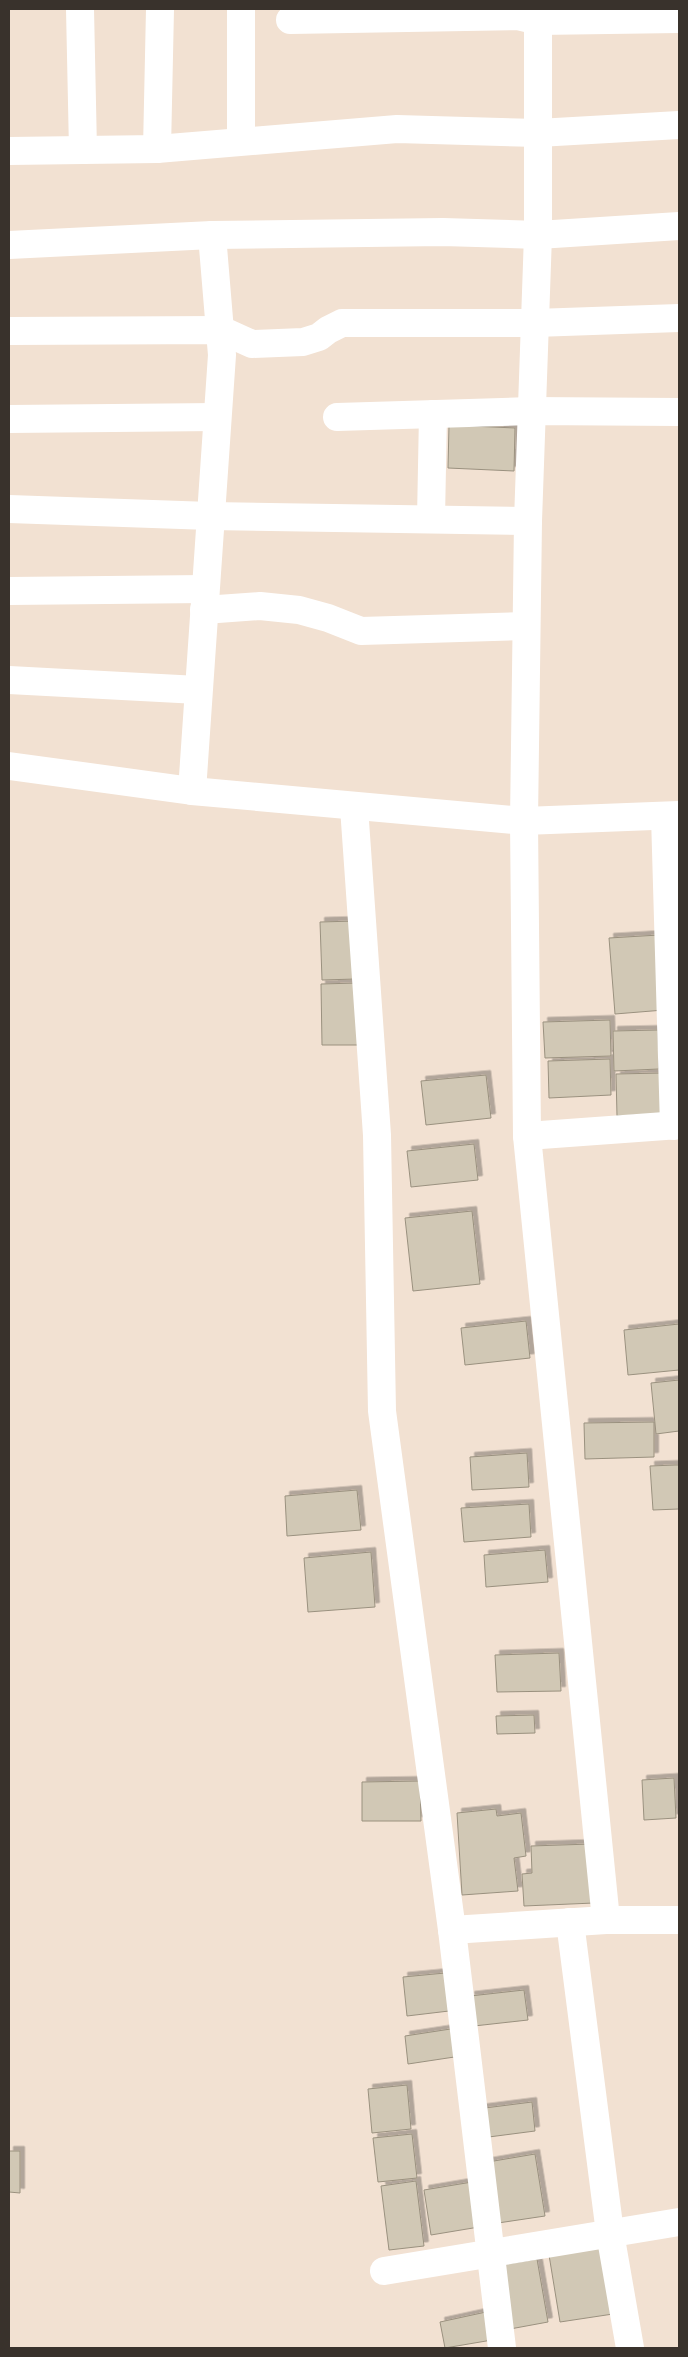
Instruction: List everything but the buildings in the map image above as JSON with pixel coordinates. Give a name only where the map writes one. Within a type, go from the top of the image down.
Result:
[{"type":"street","points":[[80,9],[83,150]]},
{"type":"street","points":[[157,148],[160,9]]},
{"type":"street","points":[[241,9],[241,141]]},
{"type":"street","points":[[290,20],[538,15],[679,19]]},
{"type":"street","points":[[538,15],[538,235],[528,521],[524,821],[527,1136],[606,1920]]},
{"type":"street","points":[[9,151],[157,148],[397,129],[538,134],[679,125]]},
{"type":"street","points":[[9,245],[212,235],[443,232],[538,235],[679,226]]},
{"type":"street","points":[[192,792],[222,355],[212,235]]},
{"type":"street","points":[[9,331],[221,330],[252,344],[303,342],[319,337],[342,323],[535,324],[679,318]]},
{"type":"street","points":[[337,417],[531,411],[679,412]]},
{"type":"street","points":[[431,520],[433,414]]},
{"type":"street","points":[[9,419],[217,417]]},
{"type":"street","points":[[9,509],[210,516],[528,521]]},
{"type":"street","points":[[9,591],[204,600],[299,610],[328,618],[360,631],[526,626]]},
{"type":"street","points":[[9,680],[198,690]]},
{"type":"street","points":[[9,766],[192,792],[524,821],[672,815],[676,1125],[527,1136]]},
{"type":"street","points":[[354,807],[377,1135],[382,1411],[452,1930],[502,2348]]},
{"type":"street","points":[[452,1930],[606,1920],[679,1920]]},
{"type":"street","points":[[570,1922],[610,2233],[630,2348]]},
{"type":"street","points":[[384,2271],[679,2222]]}]
